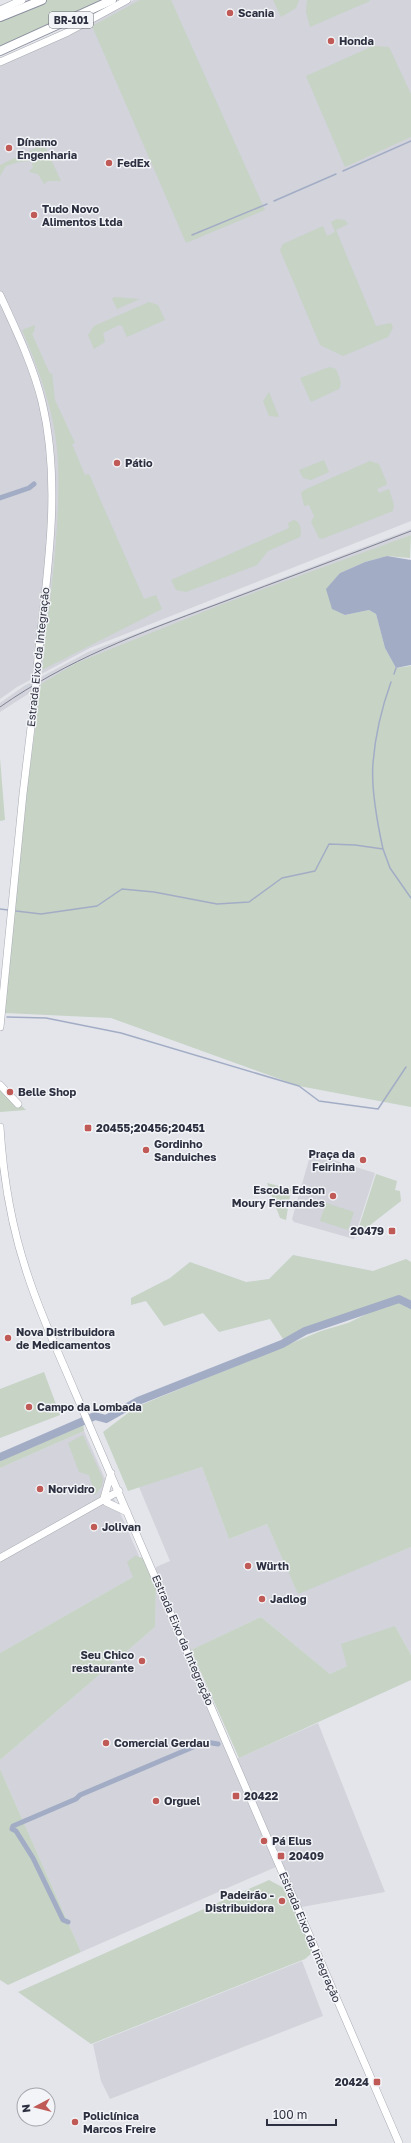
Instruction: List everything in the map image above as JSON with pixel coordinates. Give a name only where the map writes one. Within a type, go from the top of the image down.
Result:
[{"type":"highway","name":"BR-101","points":[[0,17],[42,0]]},
{"type":"highway","name":"BR-101","points":[[0,51],[112,0]]},
{"type":"main road","points":[[0,10],[22,0]]},
{"type":"main road","points":[[0,62],[68,32],[127,0]]},
{"type":"main road","name":"Estrada Eixo da Integração","points":[[0,295],[36,381],[45,414],[50,460],[50,541],[0,1027]]},
{"type":"main road","points":[[0,1085],[18,1104]]},
{"type":"main road","name":"Estrada Eixo da Integração","points":[[0,1127],[2,1154],[9,1200],[28,1276],[90,1426],[399,2143]]},
{"type":"main road","points":[[105,1500],[111,1473]]},
{"type":"main road","points":[[0,1558],[97,1503],[120,1493]]},
{"type":"main road","points":[[105,1500],[128,1512]]},
{"type":"shaded area","points":[[134,0],[411,0],[411,521],[90,648],[17,687],[0,699],[0,63],[90,19],[117,10]]},
{"type":"shaded area","points":[[411,529],[411,535],[76,663],[0,712],[0,703],[24,686],[88,652]]},
{"type":"shaded area","name":"Escola Edson Moury Fernandes","points":[[314,1154],[375,1173],[354,1239],[294,1222],[292,1219],[310,1156]]},
{"type":"shaded area","points":[[84,1431],[139,1556],[133,1577],[0,1653],[0,1468]]},
{"type":"shaded area","points":[[202,1467],[229,1539],[267,1524],[298,1593],[411,1547],[411,1655],[395,1626],[347,1666],[330,1674],[261,1617],[185,1653],[232,1761],[318,1723],[385,1892],[296,1908],[278,1866],[81,1952],[0,1769],[0,1760],[155,1627],[156,1567],[170,1561],[139,1487]]},
{"type":"shaded area","points":[[302,1961],[323,2016],[110,2099],[101,2081],[93,2044]]},
{"type":"green space","points":[[45,0],[100,0],[0,48],[0,22]]},
{"type":"green space","points":[[140,0],[171,0],[265,210],[186,243],[92,26]]},
{"type":"green space","points":[[273,0],[299,0],[296,8],[281,17]]},
{"type":"green space","points":[[307,0],[370,1],[310,27],[306,12]]},
{"type":"green space","points":[[373,46],[389,47],[411,94],[411,137],[345,167],[306,76]]},
{"type":"green space","points":[[44,144],[61,181],[48,181],[44,184],[38,174],[29,172],[33,167],[31,161],[19,162],[6,166],[0,176],[0,165]]},
{"type":"green space","points":[[337,219],[345,220],[348,224],[336,230],[376,326],[391,323],[393,328],[388,337],[343,356],[320,345],[280,250],[283,244],[323,226],[327,236],[335,232],[331,222]]},
{"type":"green space","points":[[114,297],[140,299],[117,309],[112,299]]},
{"type":"green space","points":[[149,302],[158,305],[165,320],[127,337],[122,326],[119,325],[103,333],[105,342],[94,349],[88,335],[94,326]]},
{"type":"green space","points":[[35,325],[34,332],[32,334],[50,374],[52,373],[55,400],[75,443],[72,444],[85,475],[89,474],[144,599],[156,595],[162,609],[42,670],[56,540],[58,513],[58,461],[54,427],[46,394],[22,330]]},
{"type":"green space","points":[[329,367],[336,369],[341,382],[339,389],[311,402],[300,378]]},
{"type":"green space","points":[[269,392],[279,417],[269,416],[263,401]]},
{"type":"green space","points":[[324,460],[329,472],[311,480],[303,478],[299,470]]},
{"type":"green space","points":[[370,461],[379,464],[387,483],[386,485],[377,489],[379,493],[389,489],[394,505],[393,511],[322,539],[319,538],[311,522],[314,516],[309,505],[304,506],[301,493],[304,490]]},
{"type":"green space","points":[[294,520],[300,527],[300,537],[268,551],[257,565],[186,592],[176,590],[171,580],[289,528],[288,523]]},
{"type":"green space","points":[[411,535],[410,558],[387,556],[365,562],[340,573],[327,590],[333,609],[345,615],[369,610],[376,614],[385,648],[396,668],[411,666],[411,1107],[299,1086],[111,1018],[5,1013],[27,790],[41,684],[76,663],[223,604]]},
{"type":"green space","points":[[0,758],[5,820],[0,821]]},
{"type":"green space","points":[[0,1085],[26,1110],[0,1112]]},
{"type":"green space","points":[[376,1174],[397,1181],[395,1190],[400,1191],[401,1201],[356,1236]]},
{"type":"green space","points":[[267,1183],[291,1189],[286,1220],[280,1218]]},
{"type":"green space","points":[[326,1203],[354,1212],[348,1230],[320,1221]]},
{"type":"green space","points":[[293,1255],[373,1271],[406,1259],[411,1262],[411,1305],[397,1300],[408,1308],[411,1308],[411,1547],[298,1594],[267,1524],[229,1539],[202,1467],[128,1491],[103,1432],[136,1407],[321,1331],[348,1323],[392,1302],[305,1331],[285,1342],[270,1319],[219,1332],[203,1313],[164,1326],[146,1301],[131,1305],[131,1298],[170,1278],[190,1262],[246,1282],[269,1279]]},
{"type":"green space","name":"Campo da Lombada","points":[[44,1372],[60,1415],[0,1438],[0,1389]]},
{"type":"green space","points":[[83,1421],[84,1431],[0,1468],[0,1457]]},
{"type":"green space","points":[[83,1435],[103,1479],[102,1486],[95,1495],[89,1475],[79,1472],[68,1443]]},
{"type":"green space","points":[[135,1556],[143,1558],[156,1587],[155,1627],[0,1760],[0,1653],[133,1577],[127,1562]]},
{"type":"green space","points":[[261,1617],[330,1674],[347,1666],[341,1644],[395,1626],[411,1655],[411,1680],[239,1758],[191,1650]]},
{"type":"green space","points":[[0,1769],[81,1952],[8,1985],[0,1980]]},
{"type":"green space","points":[[269,1880],[284,1888],[313,1952],[305,1959],[91,2044],[18,1992]]},
{"type":"water","points":[[387,556],[411,560],[411,665],[396,668],[385,648],[376,614],[369,610],[345,615],[332,609],[326,589],[340,573],[365,562]]},
{"type":"waterway","points":[[343,171],[411,141]]},
{"type":"waterway","points":[[274,201],[336,174]]},
{"type":"waterway","points":[[192,235],[267,204]]},
{"type":"waterway","points":[[0,498],[29,488],[34,484]]},
{"type":"waterway","points":[[394,674],[396,668]]},
{"type":"waterway","points":[[383,849],[374,795],[373,763],[379,722],[391,682]]},
{"type":"waterway","points":[[16,911],[41,914],[97,906],[122,889],[154,892],[217,904],[249,902],[282,878],[315,871],[329,844],[355,845],[383,849],[390,868],[411,898]]},
{"type":"waterway","points":[[0,909],[8,910]]},
{"type":"waterway","points":[[7,1017],[46,1018],[121,1033],[299,1086],[319,1101],[378,1109],[406,1067]]},
{"type":"waterway","points":[[0,1457],[95,1416],[106,1419],[138,1401],[282,1344],[305,1331],[399,1299],[411,1305]]},
{"type":"waterway","points":[[68,1922],[63,1920],[33,1858],[16,1831],[12,1829],[13,1826],[76,1799],[80,1795],[205,1742],[218,1744]]},
{"type":"tram line","points":[[0,707],[25,690],[77,661],[131,637],[411,531]]},
{"type":"place","name":"Scania","points":[[230,13]]},
{"type":"place","name":"Honda","points":[[331,41]]},
{"type":"place","name":"Dínamo Engenharia","points":[[9,148]]},
{"type":"place","name":"FedEx","points":[[109,163]]},
{"type":"place","name":"Tudo Novo Alimentos Ltda","points":[[34,215]]},
{"type":"place","name":"Pátio","points":[[117,463]]},
{"type":"place","name":"Belle Shop","points":[[10,1092]]},
{"type":"place","name":"20455;20456;20451","points":[[88,1128]]},
{"type":"place","name":"Gordinho Sanduiches","points":[[146,1150]]},
{"type":"place","name":"Praça da Feirinha","points":[[363,1160]]},
{"type":"place","name":"Escola Edson Moury Fernandes","points":[[333,1196]]},
{"type":"place","name":"20479","points":[[392,1231]]},
{"type":"place","name":"Nova Distribuidora de Medicamentos","points":[[8,1338]]},
{"type":"place","name":"Campo da Lombada","points":[[29,1407]]},
{"type":"place","name":"Norvidro","points":[[40,1489]]},
{"type":"place","name":"Jolivan","points":[[94,1527]]},
{"type":"place","name":"Würth","points":[[248,1566]]},
{"type":"place","name":"Jadlog","points":[[262,1599]]},
{"type":"place","name":"Seu Chico restaurante","points":[[142,1661]]},
{"type":"place","name":"Comercial Gerdau","points":[[106,1743]]},
{"type":"place","name":"20422","points":[[236,1796]]},
{"type":"place","name":"Orguel","points":[[156,1801]]},
{"type":"place","name":"Pá Elus","points":[[264,1841]]},
{"type":"place","name":"20409","points":[[281,1856]]},
{"type":"place","name":"Padeirão - Distribuidora","points":[[282,1901]]},
{"type":"place","name":"20424","points":[[377,2082]]},
{"type":"place","name":"Policlínica Marcos Freire","points":[[75,2122]]}]
